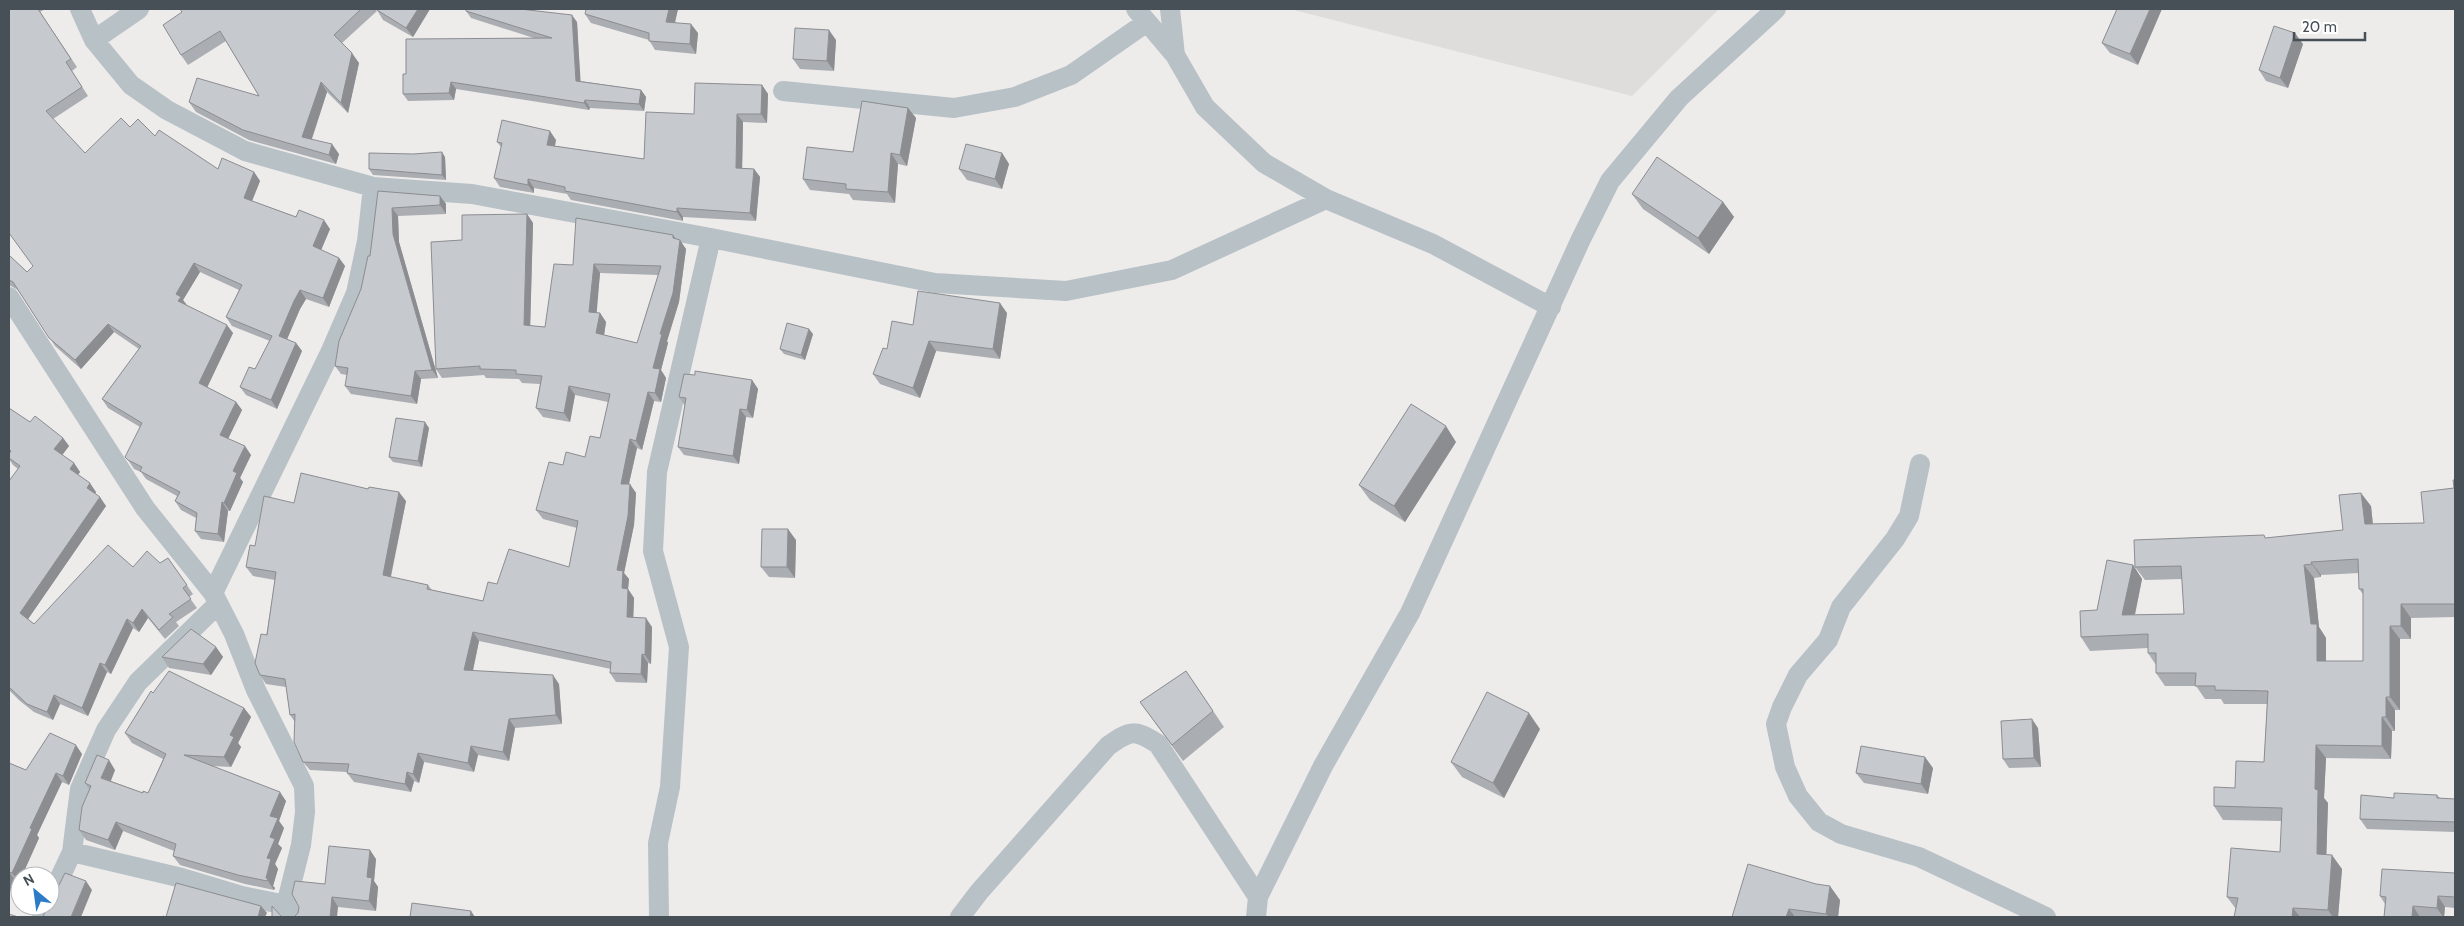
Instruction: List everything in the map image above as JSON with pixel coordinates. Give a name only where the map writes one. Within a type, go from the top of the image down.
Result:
[{"type":"street","points":[[80,9],[94,40],[131,85],[167,110],[245,151],[373,186],[472,194],[711,238],[935,283],[1066,291],[1172,270],[1326,199]]},
{"type":"street","points":[[94,40],[139,9]]},
{"type":"street","points":[[1170,9],[1174,55]]},
{"type":"street","points":[[1256,917],[1258,897],[1323,766],[1410,613],[1580,239],[1610,181],[1679,98],[1776,9]]},
{"type":"street","points":[[783,91],[954,108],[1015,97],[1071,75],[1142,16],[1174,55],[1205,107],[1264,163],[1326,199],[1433,244],[1550,306]]},
{"type":"street","points":[[60,878],[72,852],[80,789],[106,730],[138,682],[216,598],[330,353],[356,293],[367,241],[373,186]]},
{"type":"street","points":[[659,917],[658,843],[670,787],[678,647],[653,552],[657,472],[711,238]]},
{"type":"street","points":[[9,297],[145,508],[216,598],[234,634],[256,690],[304,786],[305,812],[302,845],[290,911],[182,878],[72,852]]},
{"type":"street","points":[[1920,464],[1909,516],[1895,539],[1841,608],[1828,640],[1798,675],[1782,707],[1776,724],[1785,767],[1798,796],[1819,822],[1841,834],[1919,856],[2036,915]]},
{"type":"street","points":[[960,917],[979,892],[1108,746],[1127,733],[1140,732],[1158,744],[1258,897]]},
{"type":"shaded area","points":[[1290,9],[1719,9],[1632,96]]},
{"type":"building","points":[[9,9],[38,9],[71,59],[66,62],[82,87],[46,111],[85,153],[121,118],[130,127],[138,119],[155,136],[159,130],[218,169],[222,158],[254,172],[244,198],[296,217],[299,210],[324,220],[313,246],[339,258],[323,298],[300,290],[294,301],[279,336],[296,343],[271,400],[240,387],[249,367],[255,369],[272,336],[226,317],[242,285],[194,263],[176,294],[181,297],[178,301],[227,325],[199,383],[236,402],[220,435],[245,446],[233,471],[237,473],[224,503],[222,502],[218,534],[195,531],[197,513],[175,501],[180,492],[140,471],[142,467],[125,457],[142,423],[102,399],[141,346],[108,324],[75,360],[49,338],[13,282],[9,280],[9,255],[27,272],[33,266],[9,233]]},
{"type":"building","points":[[180,9],[361,9],[334,35],[352,53],[341,103],[321,82],[302,137],[332,144],[329,155],[243,130],[189,102],[197,78],[259,96],[220,31],[181,55],[163,25],[182,12]]},
{"type":"building","points":[[377,9],[418,9],[406,28]]},
{"type":"building","points":[[466,9],[520,9],[572,15],[576,81],[641,90],[639,104],[585,100],[584,103],[451,82],[449,93],[403,94],[403,74],[406,74],[406,39],[552,38],[466,11]]},
{"type":"building","points":[[586,9],[669,9],[666,22],[691,24],[690,44],[649,41],[649,33],[585,14]]},
{"type":"building","points":[[2117,9],[2150,9],[2130,54],[2102,43]]},
{"type":"building","points":[[2274,26],[2295,33],[2280,78],[2259,70]]},
{"type":"building","points":[[795,28],[829,30],[827,61],[793,59]]},
{"type":"building","points":[[695,83],[762,85],[761,114],[737,114],[736,168],[754,169],[750,213],[677,208],[677,212],[565,191],[565,187],[528,179],[528,185],[494,178],[502,143],[497,142],[502,120],[550,131],[547,145],[644,159],[646,112],[694,114]]},
{"type":"building","points":[[862,101],[908,108],[900,155],[891,153],[888,192],[846,189],[846,184],[803,179],[807,147],[853,152]]},
{"type":"building","points":[[966,144],[1002,153],[995,179],[959,169]]},
{"type":"building","points":[[442,152],[442,175],[369,169],[369,153],[413,154]]},
{"type":"building","points":[[1657,157],[1723,202],[1698,238],[1632,194]]},
{"type":"building","points":[[378,191],[440,196],[440,205],[392,208],[393,234],[432,370],[415,371],[411,396],[345,386],[348,368],[335,366],[339,341],[361,289],[368,256],[370,256]]},
{"type":"building","points":[[527,214],[524,325],[545,327],[554,264],[573,265],[576,218],[673,235],[673,238],[680,240],[673,293],[660,334],[662,334],[653,368],[660,369],[655,393],[648,392],[636,441],[630,439],[621,484],[630,484],[628,516],[617,570],[623,571],[622,588],[628,589],[627,617],[646,618],[645,655],[642,654],[641,674],[610,673],[611,662],[473,632],[464,670],[553,675],[556,715],[509,719],[503,752],[471,746],[468,763],[418,753],[413,774],[407,772],[405,784],[347,773],[349,764],[303,762],[294,742],[295,714],[290,715],[285,679],[260,675],[255,663],[261,634],[267,635],[276,572],[246,567],[250,545],[255,546],[264,496],[294,503],[301,473],[368,489],[369,487],[399,492],[383,575],[428,585],[427,589],[483,601],[488,582],[497,584],[509,549],[569,567],[578,521],[536,510],[549,462],[563,465],[566,452],[585,457],[590,436],[600,438],[610,394],[569,386],[564,413],[536,408],[542,376],[516,374],[516,370],[480,369],[480,366],[436,369],[431,242],[462,240],[462,215]],"holes":[[[594,264],[661,266],[637,343],[596,333],[600,313],[589,312]]]},
{"type":"building","points":[[918,291],[1000,303],[993,349],[929,341],[913,388],[873,374],[883,348],[887,349],[892,321],[913,325]]},
{"type":"building","points":[[787,323],[809,329],[801,355],[780,349]]},
{"type":"building","points":[[695,371],[752,380],[747,410],[740,409],[733,456],[678,447],[686,398],[679,397],[684,374],[695,375]]},
{"type":"building","points":[[1411,404],[1446,426],[1394,506],[1359,485]]},
{"type":"building","points":[[9,408],[30,422],[35,416],[63,438],[54,449],[74,463],[70,469],[90,483],[87,488],[100,497],[20,613],[34,624],[108,545],[133,567],[147,551],[160,563],[168,558],[187,585],[183,588],[191,599],[169,614],[173,617],[159,630],[142,609],[133,623],[127,619],[105,665],[100,663],[82,708],[54,695],[47,712],[27,704],[9,687],[9,481],[20,466],[9,458],[11,451],[9,449]]},
{"type":"building","points":[[396,418],[425,422],[418,461],[389,457]]},
{"type":"building","points":[[2453,480],[2455,480],[2455,604],[2401,604],[2401,626],[2390,626],[2390,697],[2386,697],[2386,717],[2382,717],[2382,746],[2316,745],[2315,789],[2318,790],[2317,854],[2332,855],[2328,910],[2293,908],[2292,917],[2234,917],[2238,898],[2227,897],[2231,848],[2280,852],[2282,808],[2214,806],[2214,787],[2235,788],[2236,761],[2264,762],[2268,691],[2215,690],[2215,686],[2195,686],[2196,673],[2156,673],[2156,653],[2148,653],[2148,634],[2081,637],[2080,611],[2097,610],[2107,560],[2133,565],[2122,615],[2184,614],[2181,566],[2135,567],[2134,540],[2264,535],[2265,538],[2343,530],[2339,495],[2361,493],[2365,524],[2424,523],[2421,492],[2454,488]],"holes":[[[2358,559],[2359,589],[2363,589],[2363,661],[2317,661],[2317,624],[2311,624],[2304,565],[2312,564],[2311,562]]]},
{"type":"building","points":[[762,529],[788,529],[787,567],[761,567]]},
{"type":"building","points":[[191,629],[216,647],[203,664],[162,657]]},
{"type":"building","points":[[169,671],[244,708],[230,735],[234,737],[224,757],[184,755],[280,792],[270,816],[278,818],[270,837],[275,839],[267,858],[271,859],[266,878],[268,879],[267,881],[238,875],[173,856],[176,844],[116,822],[108,840],[79,830],[82,807],[91,786],[85,783],[97,755],[109,760],[101,778],[143,793],[143,791],[148,793],[166,754],[125,733],[151,691],[153,693]]},
{"type":"building","points":[[1186,671],[1213,711],[1172,745],[1140,702]]},
{"type":"building","points":[[1487,692],[1529,713],[1493,783],[1451,762]]},
{"type":"building","points":[[2032,719],[2034,758],[2003,759],[2001,721]]},
{"type":"building","points":[[50,733],[76,745],[63,776],[56,773],[30,828],[32,829],[15,866],[10,866],[10,872],[9,763],[26,770]]},
{"type":"building","points":[[1861,746],[1925,757],[1921,784],[1856,773]]},
{"type":"building","points":[[2394,793],[2437,795],[2437,798],[2455,799],[2455,822],[2360,819],[2361,795],[2394,798]]},
{"type":"building","points":[[329,846],[370,850],[367,877],[372,878],[369,901],[332,897],[330,917],[294,917],[298,913],[299,907],[292,894],[295,881],[325,884]]},
{"type":"building","points":[[1748,864],[1816,884],[1830,886],[1826,914],[1789,909],[1786,917],[1732,917]]},
{"type":"building","points":[[2382,869],[2455,873],[2455,897],[2438,896],[2437,908],[2413,906],[2412,917],[2384,917],[2386,897],[2380,896]]},
{"type":"building","points":[[65,873],[86,881],[71,917],[43,917],[60,916],[60,883]]},
{"type":"building","points":[[176,883],[261,906],[258,917],[166,917]]},
{"type":"building","points":[[412,903],[471,911],[470,917],[410,917]]},
{"type":"building","points":[[272,906],[282,917],[272,917]]}]
